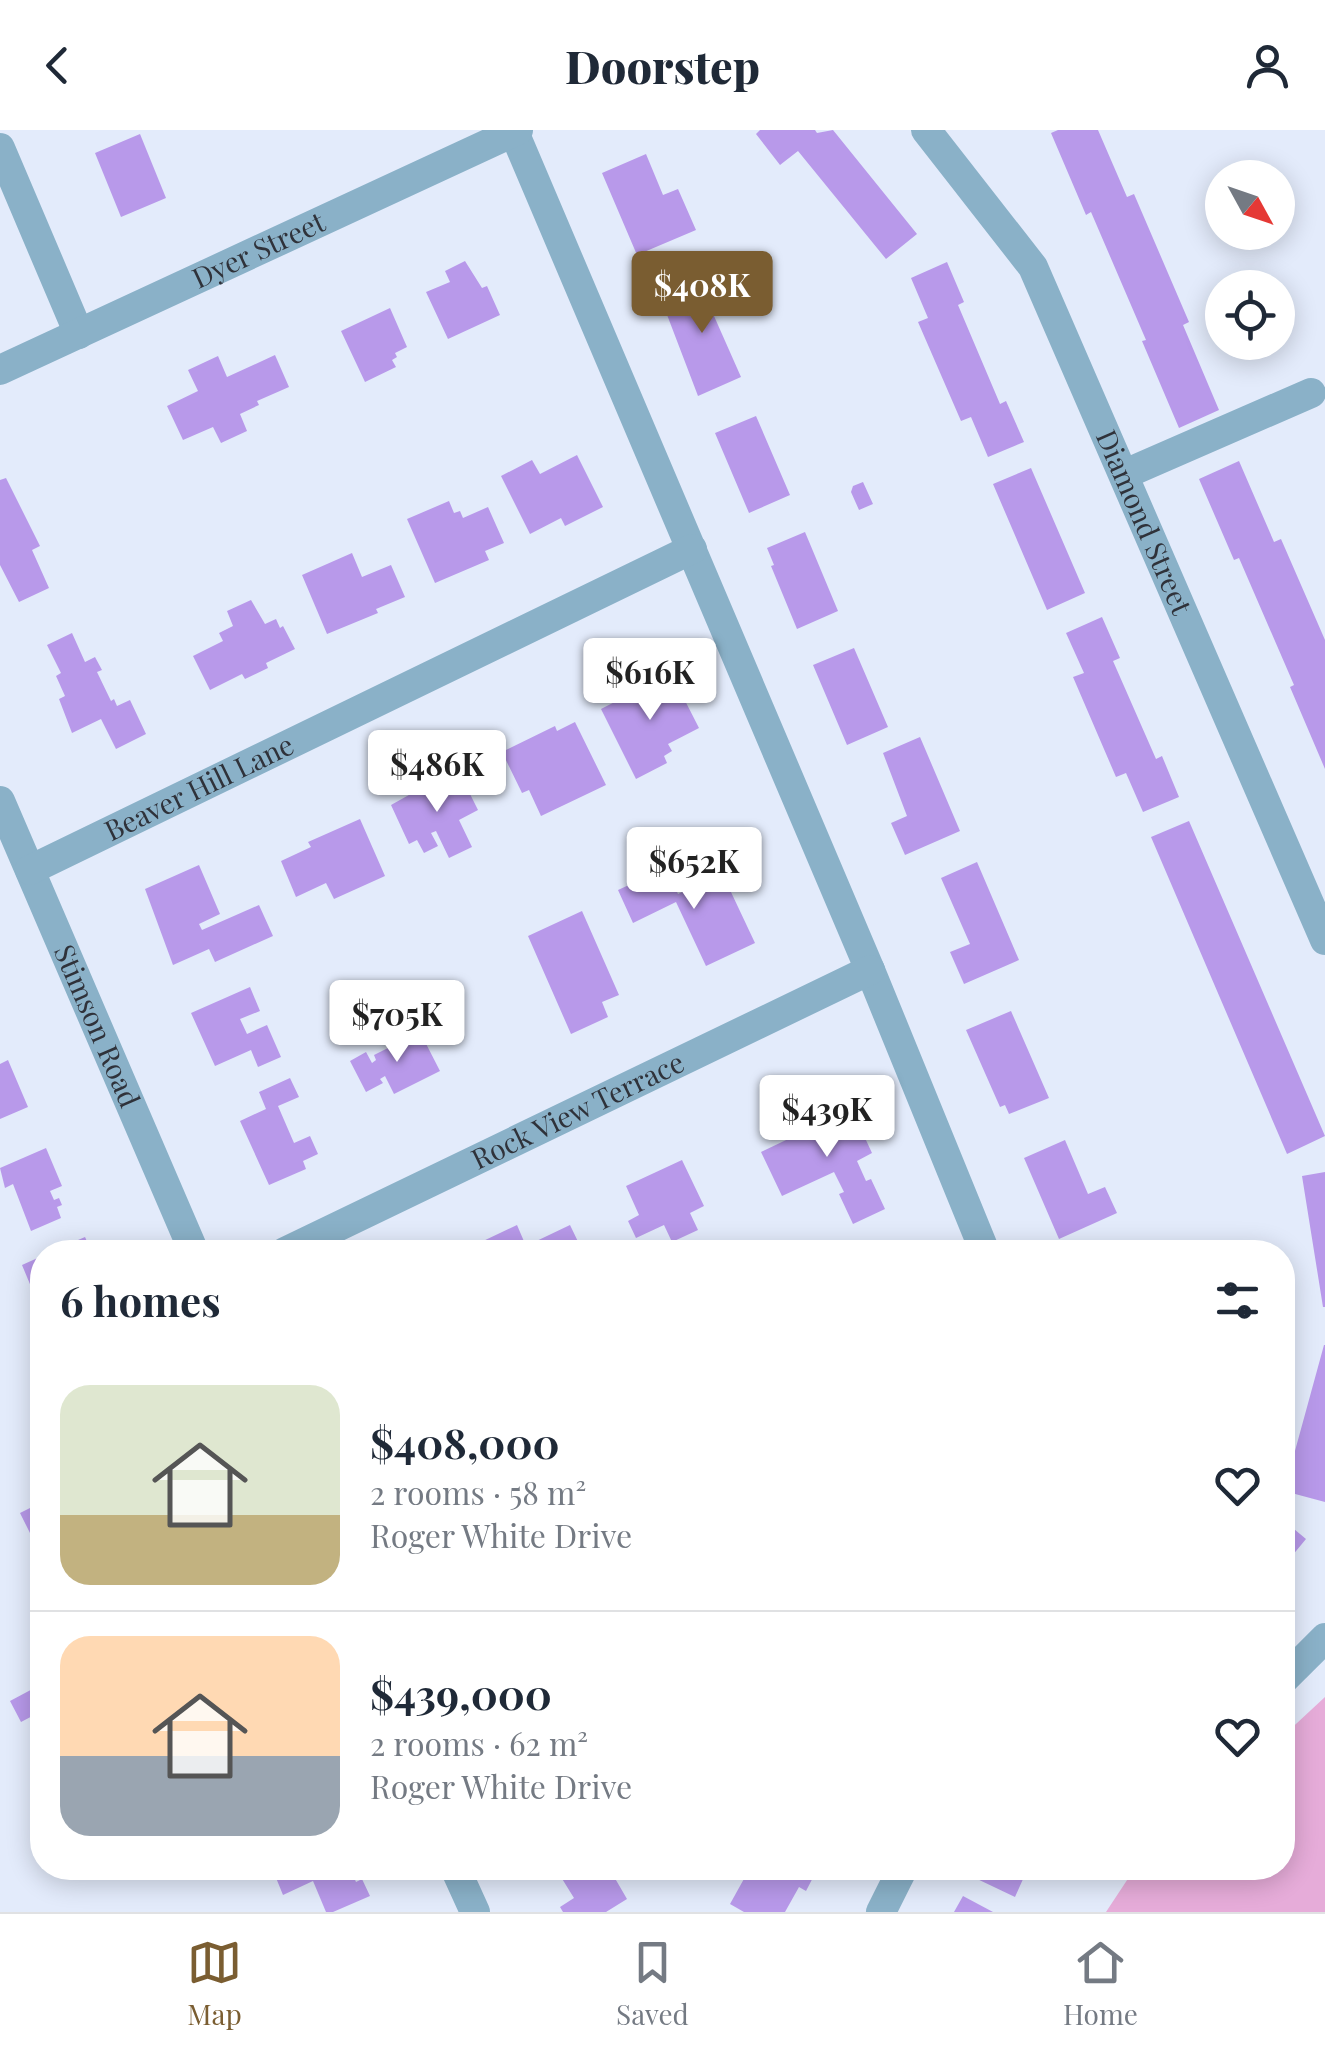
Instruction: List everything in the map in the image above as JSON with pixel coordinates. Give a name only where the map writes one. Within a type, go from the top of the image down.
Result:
[{"type":"street","name":"Diamond Street","points":[[926,130],[1033,267],[1325,940]]},
{"type":"street","points":[[516,131],[980,1240]]},
{"type":"street","name":"Dyer Street","points":[[0,370],[516,131]]},
{"type":"street","points":[[0,148],[79,334]]},
{"type":"street","points":[[1126,474],[1311,394]]},
{"type":"street","name":"Beaver Hill Lane","points":[[30,870],[692,549]]},
{"type":"street","name":"Stimson Road","points":[[0,801],[189,1240]]},
{"type":"street","name":"Rock View Terrace","points":[[310,1240],[870,970]]},
{"type":"street","points":[[1295,1668],[1325,1638]]},
{"type":"street","points":[[460,1880],[475,1912]]},
{"type":"street","points":[[881,1912],[898,1880]]},
{"type":"shaded area","points":[[1325,1697],[1325,1912],[1106,1912],[1127,1880],[1295,1880],[1295,1725]]},
{"type":"building","points":[[760,130],[833,130],[917,234],[886,259],[798,151],[780,165],[756,134]]},
{"type":"building","points":[[1098,130],[1127,197],[1134,194],[1189,322],[1183,325],[1219,410],[1179,428],[1091,212],[1086,215],[1051,133]]},
{"type":"building","points":[[140,134],[166,198],[121,217],[95,153]]},
{"type":"building","points":[[646,154],[663,195],[678,189],[696,230],[637,255],[602,173]]},
{"type":"building","points":[[465,261],[482,288],[487,286],[500,315],[448,339],[426,292],[450,282],[445,271]]},
{"type":"building","points":[[947,262],[964,302],[958,305],[1000,404],[1006,401],[1024,442],[988,457],[971,417],[961,421],[918,322],[928,318],[911,278]]},
{"type":"building","points":[[719,283],[730,310],[714,316],[741,377],[698,396],[661,299],[695,285],[697,292]]},
{"type":"building","points":[[390,308],[407,347],[395,353],[397,357],[392,360],[396,367],[365,382],[341,331]]},
{"type":"building","points":[[275,355],[289,387],[257,401],[259,405],[240,414],[247,431],[221,443],[213,427],[183,440],[167,406],[198,391],[188,370],[218,356],[227,377]]},
{"type":"building","points":[[756,416],[790,495],[749,513],[715,433]]},
{"type":"building","points":[[577,455],[603,507],[565,526],[561,518],[530,534],[501,476],[532,460],[540,474]]},
{"type":"building","points":[[1239,461],[1274,542],[1281,539],[1325,640],[1325,769],[1239,558],[1234,560],[1199,479]]},
{"type":"building","points":[[1031,468],[1085,593],[1047,610],[993,484]]},
{"type":"building","points":[[6,478],[40,546],[32,550],[49,588],[19,602],[0,565],[0,480]]},
{"type":"building","points":[[863,482],[873,504],[859,510],[851,492],[853,486]]},
{"type":"building","points":[[449,501],[454,513],[460,511],[463,518],[488,507],[504,543],[485,551],[489,560],[435,583],[407,519]]},
{"type":"building","points":[[805,532],[838,611],[797,629],[767,548]]},
{"type":"building","points":[[352,553],[362,577],[391,565],[405,597],[327,634],[302,575]]},
{"type":"building","points":[[251,600],[265,624],[276,619],[280,628],[283,626],[295,649],[266,663],[268,668],[245,679],[242,674],[210,690],[193,656],[223,641],[219,633],[233,626],[227,611]]},
{"type":"building","points":[[1102,617],[1120,658],[1113,661],[1156,759],[1162,756],[1179,797],[1143,812],[1126,773],[1116,777],[1073,677],[1084,673],[1066,633]]},
{"type":"building","points":[[72,633],[85,662],[95,657],[102,670],[97,672],[111,701],[114,699],[117,706],[130,700],[146,734],[116,749],[101,719],[72,733],[59,699],[65,696],[56,676],[61,673],[47,645]]},
{"type":"building","points":[[854,648],[888,727],[847,745],[813,665]]},
{"type":"building","points":[[675,671],[680,681],[676,683],[699,728],[668,744],[672,751],[664,756],[667,763],[636,779],[601,709]]},
{"type":"building","points":[[575,722],[606,785],[541,816],[529,790],[522,793],[502,752],[555,726],[557,731]]},
{"type":"building","points":[[920,737],[960,831],[905,855],[891,823],[907,816],[883,753]]},
{"type":"building","points":[[459,772],[478,810],[459,820],[472,847],[449,858],[436,831],[431,833],[438,846],[424,853],[417,840],[409,844],[391,805]]},
{"type":"building","points":[[360,819],[385,876],[334,899],[326,883],[296,897],[281,861],[311,847],[308,842]]},
{"type":"building","points":[[1189,821],[1325,1136],[1287,1154],[1151,837]]},
{"type":"building","points":[[977,862],[1019,960],[964,984],[950,952],[970,944],[941,878]]},
{"type":"building","points":[[199,865],[220,914],[199,924],[202,930],[259,905],[273,936],[215,962],[209,949],[173,965],[145,889]]},
{"type":"building","points":[[666,868],[678,894],[722,873],[755,943],[706,966],[676,902],[633,923],[618,890]]},
{"type":"building","points":[[582,911],[619,995],[602,1002],[608,1017],[571,1034],[528,936]]},
{"type":"building","points":[[351,983],[358,1000],[343,1006],[336,989]]},
{"type":"building","points":[[250,987],[260,1011],[240,1019],[247,1034],[267,1025],[281,1057],[258,1067],[251,1050],[215,1066],[191,1013]]},
{"type":"building","points":[[1011,1011],[1049,1098],[1009,1114],[1005,1105],[1000,1107],[966,1030]]},
{"type":"building","points":[[420,1032],[440,1071],[394,1094],[385,1076],[380,1079],[383,1083],[366,1092],[350,1061],[366,1052],[372,1063],[376,1060],[374,1055]]},
{"type":"building","points":[[8,1060],[28,1107],[0,1119],[0,1064]]},
{"type":"building","points":[[290,1078],[299,1097],[278,1106],[294,1143],[310,1136],[318,1154],[303,1161],[306,1169],[269,1185],[240,1121],[266,1109],[259,1092]]},
{"type":"building","points":[[831,1101],[837,1116],[852,1110],[872,1153],[857,1161],[866,1181],[871,1179],[885,1209],[853,1224],[834,1172],[782,1196],[761,1152],[805,1131],[798,1117]]},
{"type":"building","points":[[1065,1140],[1088,1194],[1105,1187],[1117,1213],[1059,1239],[1024,1158]]},
{"type":"building","points":[[46,1148],[62,1186],[50,1191],[62,1205],[57,1207],[61,1218],[31,1231],[13,1184],[5,1188],[0,1168]]},
{"type":"building","points":[[682,1160],[704,1206],[690,1213],[698,1230],[671,1240],[664,1225],[636,1238],[628,1221],[639,1215],[626,1186]]},
{"type":"building","points":[[1325,1172],[1325,1307],[1323,1307],[1302,1176]]},
{"type":"building","points":[[517,1225],[523,1240],[485,1240]]},
{"type":"building","points":[[570,1225],[577,1240],[539,1240]]},
{"type":"building","points":[[30,1261],[30,1284],[22,1265]]},
{"type":"building","points":[[1325,1345],[1325,1502],[1295,1494],[1295,1451]]},
{"type":"building","points":[[30,1508],[30,1533],[20,1513]]},
{"type":"building","points":[[1295,1530],[1306,1539],[1295,1552]]},
{"type":"building","points":[[30,1690],[30,1717],[21,1722],[10,1701]]},
{"type":"building","points":[[277,1880],[362,1880],[370,1896],[326,1912],[313,1881],[283,1895]]},
{"type":"building","points":[[563,1880],[616,1880],[627,1899],[606,1912],[563,1912],[560,1907],[574,1898]]},
{"type":"building","points":[[743,1880],[812,1880],[806,1891],[799,1887],[785,1912],[744,1912],[730,1904]]},
{"type":"building","points":[[979,1880],[1023,1880],[1015,1897]]},
{"type":"building","points":[[963,1896],[993,1912],[954,1912]]}]
